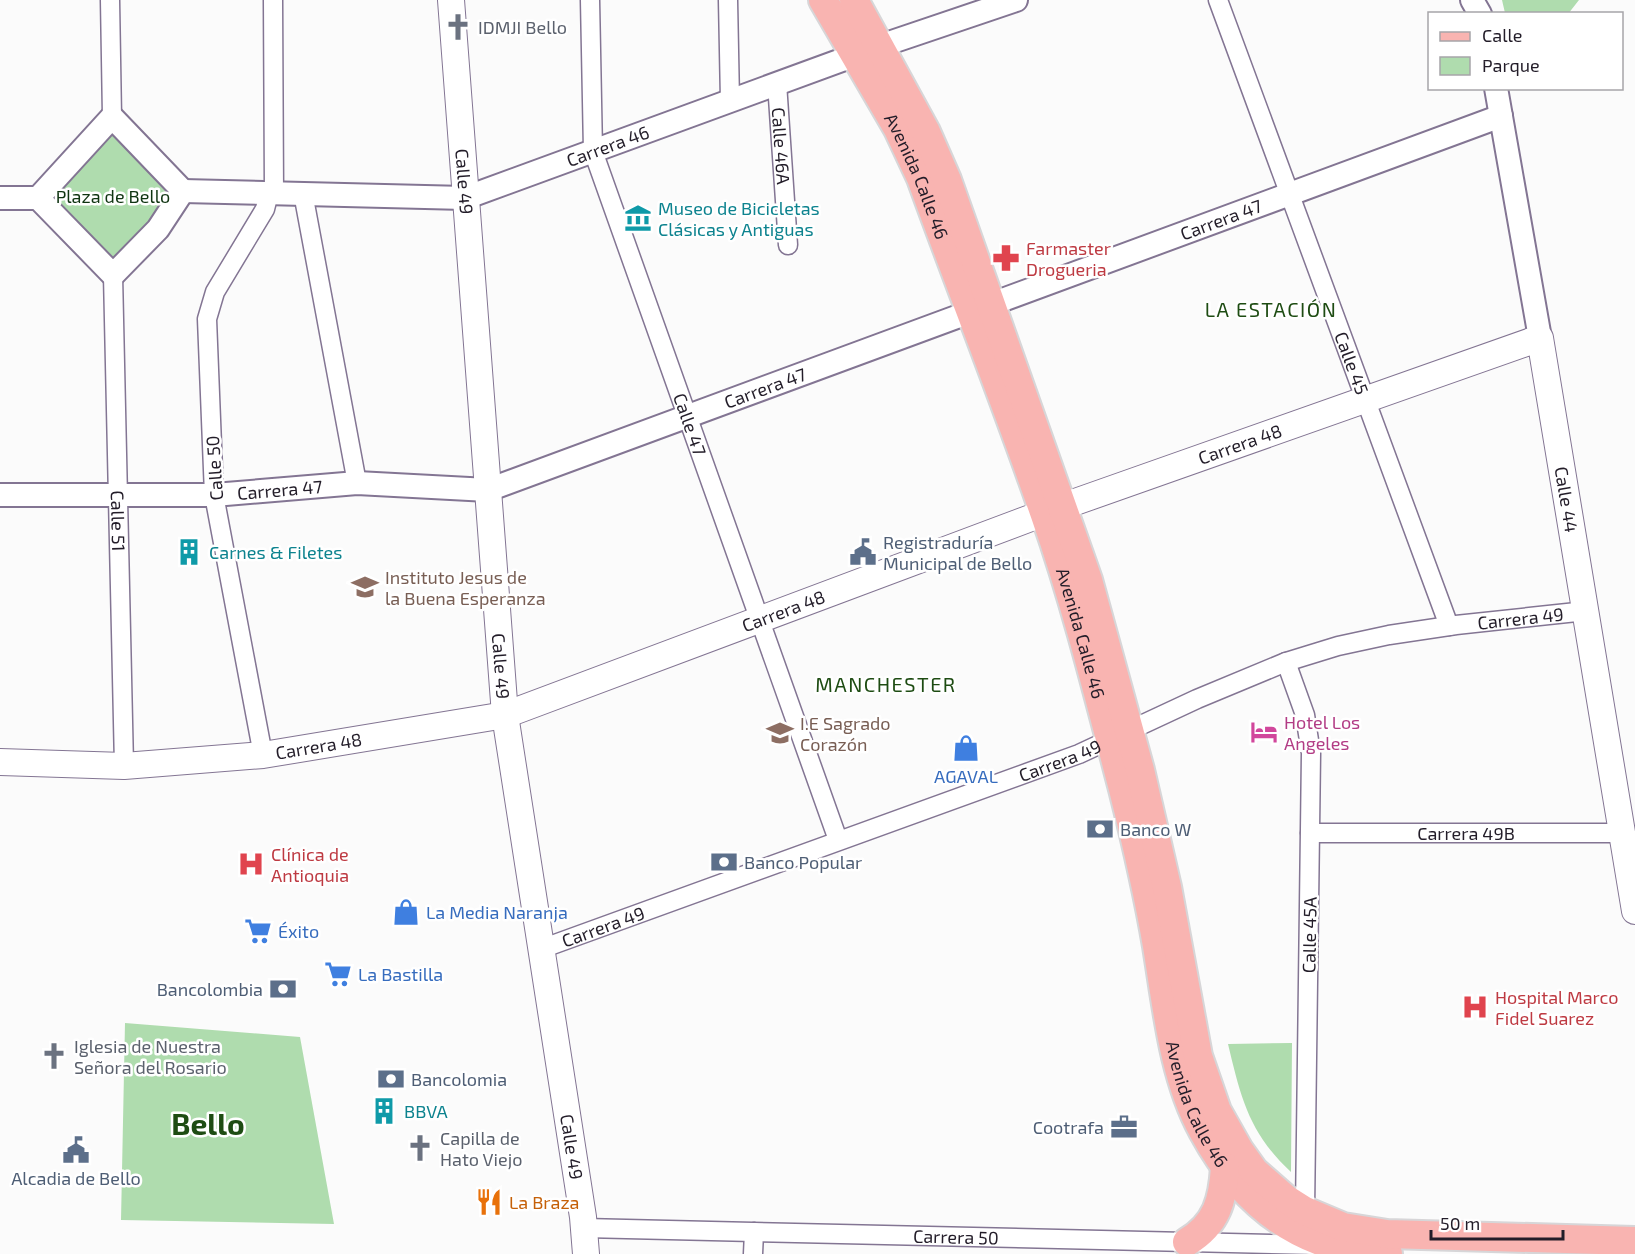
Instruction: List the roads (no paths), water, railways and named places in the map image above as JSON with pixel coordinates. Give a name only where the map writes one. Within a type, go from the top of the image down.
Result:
[{"type":"main road","name":"Calle 49","points":[[451,0],[505,715],[584,1228],[586,1254]]},
{"type":"main road","name":"Avenida Calle 46","points":[[823,0],[868,50]]},
{"type":"main road","name":"Avenida Calle 46","points":[[854,0],[868,50],[909,151],[980,308],[1054,510],[1175,924],[1198,1056],[1207,1086],[1227,1131],[1254,1171],[1286,1199],[1305,1211],[1343,1227],[1387,1234],[1635,1242]]},
{"type":"main road","name":"Carrera 48","points":[[0,762],[124,766],[263,755],[505,715],[1054,510],[1540,338]]},
{"type":"main road","name":"Calle 44","points":[[1540,338],[1635,911]]},
{"type":"main road","name":"Avenida Calle 46","points":[[1119,735],[1183,1082],[1202,1130],[1225,1167],[1251,1198],[1275,1218],[1299,1233],[1327,1245],[1348,1251],[1388,1254]]},
{"type":"main road","points":[[1186,1242],[1200,1234],[1215,1215],[1223,1193],[1225,1167]]},
{"type":"street","points":[[0,198],[38,198],[114,275],[158,229],[183,191],[112,117],[110,0]]},
{"type":"street","name":"Calle 50","points":[[263,755],[214,495],[207,319],[214,292],[265,209],[272,193],[273,0]]},
{"type":"street","name":"Calle 47","points":[[590,0],[592,152],[838,840]]},
{"type":"street","points":[[728,0],[730,101]]},
{"type":"street","name":"Carrera 46","points":[[183,191],[465,198],[868,50],[1016,0]]},
{"type":"street","name":"Calle 45","points":[[1218,0],[1449,626]]},
{"type":"street","name":"Calle 46A","points":[[777,83],[788,245]]},
{"type":"street","name":"Calle 44","points":[[1496,90],[1540,338]]},
{"type":"street","name":"Carrera 47","points":[[0,495],[214,495],[357,483],[488,490],[1501,116]]},
{"type":"street","points":[[38,198],[112,117]]},
{"type":"street","points":[[303,193],[357,483]]},
{"type":"street","name":"Calle 51","points":[[114,275],[124,766]]},
{"type":"street","name":"Carrera 49","points":[[541,949],[1066,758],[1286,662],[1358,641],[1449,626],[1586,611]]},
{"type":"street","name":"Calle 45A","points":[[1286,662],[1309,733],[1310,833],[1305,1211]]},
{"type":"street","name":"Carrera 49B","points":[[1310,833],[1622,832]]},
{"type":"street","name":"Carrera 50","points":[[584,1228],[754,1232],[1100,1247],[1186,1242],[1327,1245]]},
{"type":"street","points":[[753,1254],[754,1232]]},
{"type":"place","name":"IDMJI Bello","points":[[458,27]]},
{"type":"place","name":"Museo de Bicicletas Clásicas y Antiguas","points":[[638,218]]},
{"type":"place","name":"Farmaster Drogueria","points":[[1006,258]]},
{"type":"place","name":"Carnes & Filetes","points":[[189,552]]},
{"type":"place","name":"Registraduría Municipal de Bello","points":[[863,552]]},
{"type":"place","name":"Instituto Jesus de la Buena Esperanza","points":[[365,587]]},
{"type":"place","name":"Hotel Los Angeles","points":[[1264,732]]},
{"type":"place","name":"I.E Sagrado Corazón","points":[[780,733]]},
{"type":"place","name":"AGAVAL","points":[[966,748]]},
{"type":"place","name":"Banco W","points":[[1100,829]]},
{"type":"place","name":"Banco Popular","points":[[724,862]]},
{"type":"place","name":"Clínica de Antioquia","points":[[251,864]]},
{"type":"place","name":"La Media Naranja","points":[[406,912]]},
{"type":"place","name":"Éxito","points":[[258,931]]},
{"type":"place","name":"La Bastilla","points":[[338,974]]},
{"type":"place","name":"Bancolombia","points":[[283,989]]},
{"type":"place","name":"Hospital Marco Fidel Suarez","points":[[1475,1007]]},
{"type":"place","name":"Iglesia de Nuestra Señora del Rosario","points":[[54,1056]]},
{"type":"place","name":"Bancolomia","points":[[391,1079]]},
{"type":"place","name":"BBVA","points":[[384,1111]]},
{"type":"place","name":"Cootrafa","points":[[1124,1127]]},
{"type":"place","name":"Capilla de Hato Viejo","points":[[420,1148]]},
{"type":"place","name":"Alcadia de Bello","points":[[76,1150]]},
{"type":"place","name":"La Braza","points":[[489,1202]]},
{"type":"district","name":"LA ESTACIÓN","points":[[1271,309]]},
{"type":"district","name":"MANCHESTER","points":[[886,684]]},
{"type":"district","name":"Bello","points":[[208,1123]]},
{"type":"park label","name":"Plaza de Bello","points":[[113,196]]}]
